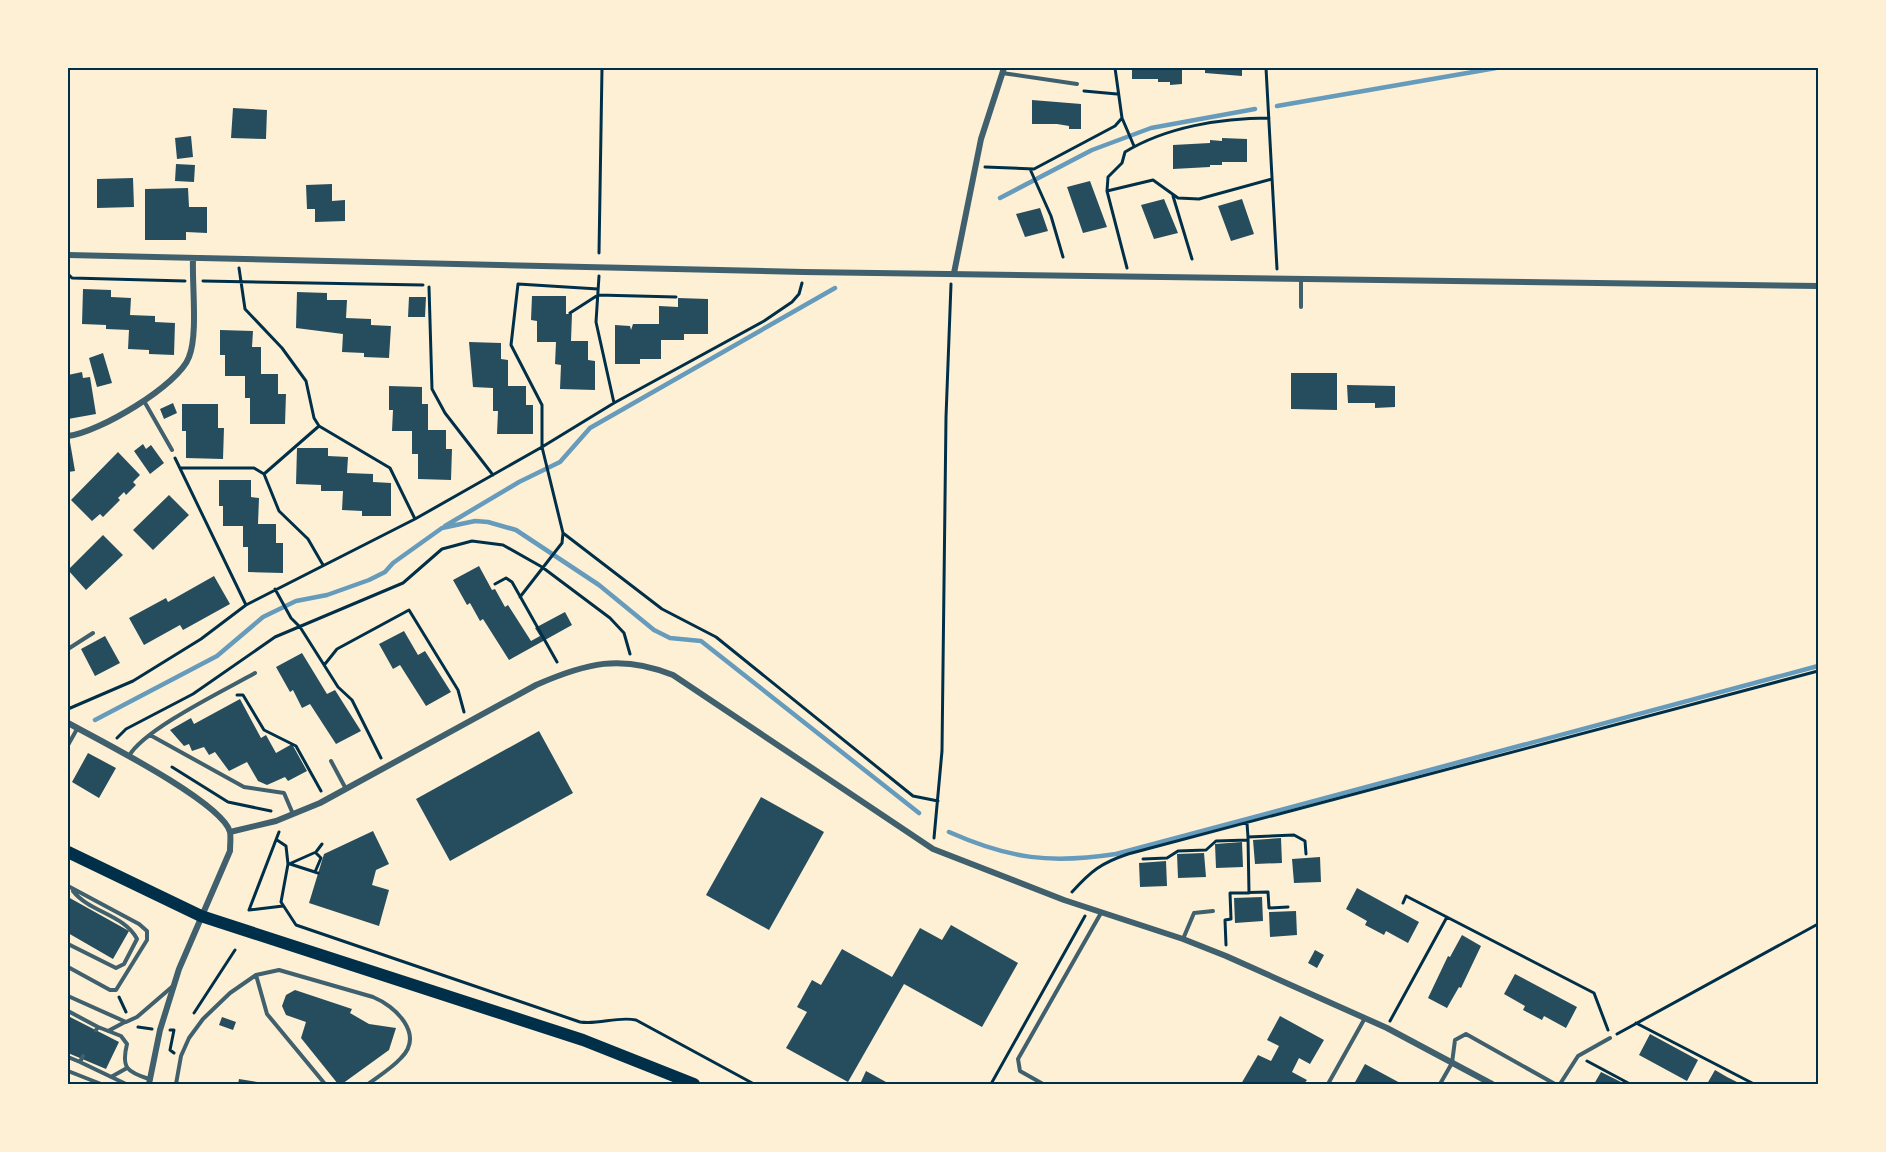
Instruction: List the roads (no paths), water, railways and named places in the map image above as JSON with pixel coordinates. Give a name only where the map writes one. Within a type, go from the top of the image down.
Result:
[{"type":"main road","points":[[68,852],[201,915],[583,1040],[694,1084]]},
{"type":"street","points":[[953,273],[981,139],[1003,70]]},
{"type":"street","points":[[68,255],[239,261],[1818,286]]},
{"type":"street","points":[[68,436],[92,431],[144,400],[185,367],[193,341],[193,260]]},
{"type":"street","points":[[230,832],[293,815],[346,789],[537,685],[573,669],[600,663],[633,662],[673,675],[933,849],[1064,900],[1183,939],[1226,956],[1365,1017],[1492,1084]]},
{"type":"street","points":[[68,723],[129,757],[214,811],[230,832],[230,851],[201,915],[174,986],[160,1030],[149,1082]]},
{"type":"lane","points":[[1003,70],[1077,84]]},
{"type":"lane","points":[[1301,278],[1301,307]]},
{"type":"lane","points":[[144,400],[172,450]]},
{"type":"lane","points":[[68,649],[93,633]]},
{"type":"lane","points":[[129,757],[135,747],[150,735],[255,673]]},
{"type":"lane","points":[[68,745],[77,729]]},
{"type":"lane","points":[[150,735],[244,787],[284,793],[293,815]]},
{"type":"lane","points":[[331,761],[346,789]]},
{"type":"lane","points":[[68,944],[116,968],[124,964],[137,939],[129,927],[80,901],[69,887]]},
{"type":"lane","points":[[68,967],[110,990],[116,990],[147,940],[147,930],[140,924],[69,887]]},
{"type":"lane","points":[[1183,939],[1194,913],[1213,911]]},
{"type":"lane","points":[[1043,1084],[1020,1071],[1018,1059],[1101,913]]},
{"type":"lane","points":[[176,1084],[181,1056],[189,1038],[203,1019],[230,993],[256,975],[279,970],[373,997],[387,1002],[400,1013],[408,1027],[409,1043],[403,1056],[368,1084]]},
{"type":"lane","points":[[256,975],[267,1014],[325,1084]]},
{"type":"lane","points":[[108,1031],[136,1017],[174,986]]},
{"type":"lane","points":[[68,996],[126,1022]]},
{"type":"lane","points":[[68,1011],[97,1029],[121,1036],[127,1044],[123,1060],[127,1068],[149,1082]]},
{"type":"lane","points":[[1328,1084],[1365,1017]]},
{"type":"lane","points":[[1440,1084],[1452,1063],[1455,1040],[1466,1034],[1555,1084]]},
{"type":"lane","points":[[1560,1084],[1578,1056],[1610,1038]]},
{"type":"lane","points":[[80,1062],[83,1056]]},
{"type":"lane","points":[[68,1057],[126,1084]]},
{"type":"lane","points":[[111,1077],[127,1068]]},
{"type":"lane","points":[[68,1071],[101,1084]]},
{"type":"waterway","points":[[1277,106],[1496,68]]},
{"type":"waterway","points":[[1000,198],[1092,150],[1151,128],[1255,109]]},
{"type":"waterway","points":[[445,526],[519,482],[560,462],[590,428],[835,288]]},
{"type":"waterway","points":[[95,720],[217,656],[263,617],[296,601],[327,595],[369,580],[385,572],[393,563],[442,528],[475,521],[488,522],[516,530],[599,585],[654,630],[670,638],[701,641],[919,813]]},
{"type":"waterway","points":[[949,832],[992,848],[1031,857],[1071,859],[1116,854],[1818,666]]}]
